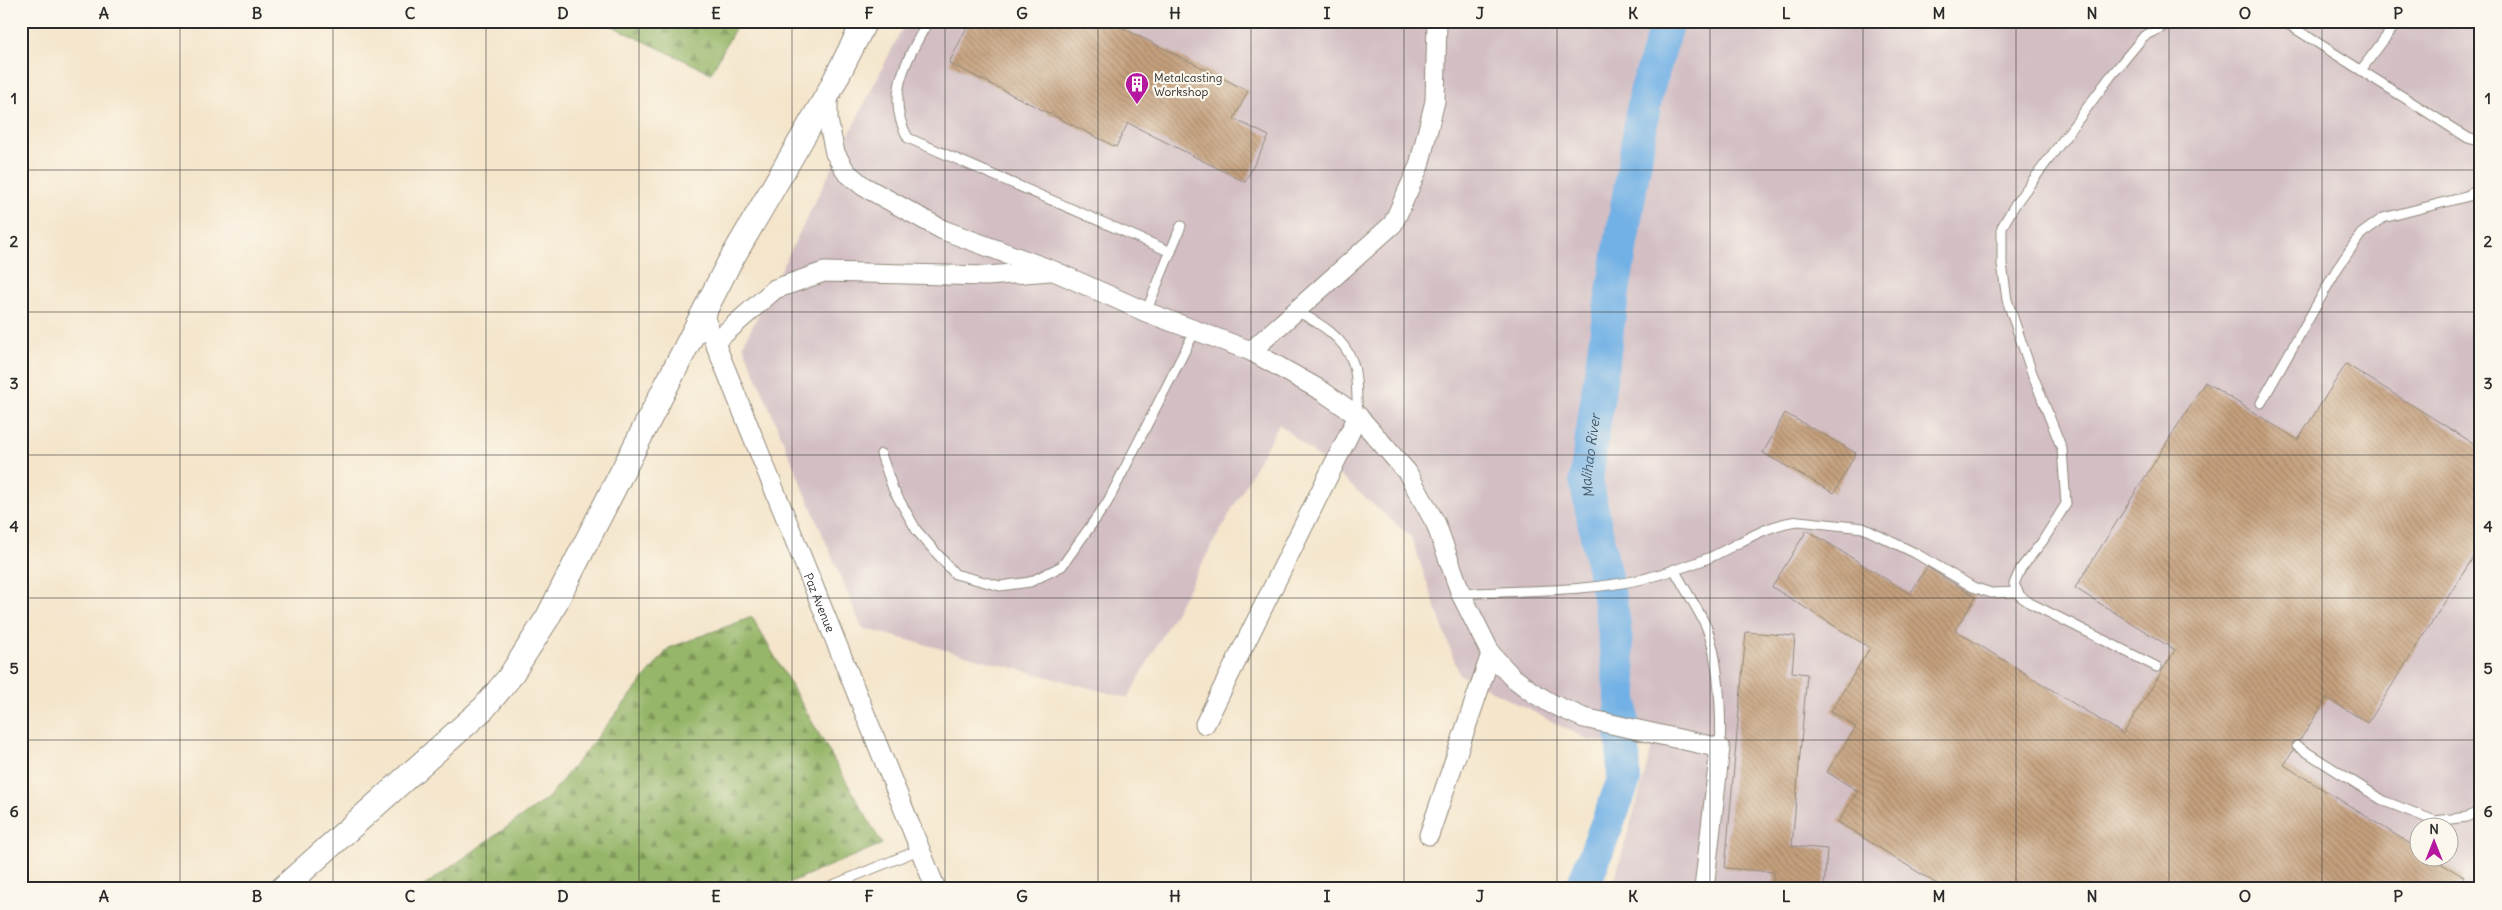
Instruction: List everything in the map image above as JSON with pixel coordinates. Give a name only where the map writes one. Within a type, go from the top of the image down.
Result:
[{"type":"street","points":[[282,889],[484,708],[509,678],[548,617],[704,316],[728,265],[828,94],[865,21]]},
{"type":"street","points":[[1251,351],[1393,224],[1419,166],[1435,102],[1436,21]]},
{"type":"street","points":[[828,94],[828,120],[834,153],[846,172],[864,186],[943,230],[1054,270],[1146,312],[1251,351],[1322,391],[1358,416],[1407,472],[1436,524],[1461,594],[1491,654],[1511,676],[1552,704],[1584,718],[1688,743],[1720,748],[1704,889]]},
{"type":"street","points":[[715,342],[775,289],[824,272],[987,276],[1054,270]]},
{"type":"street","name":"Paz Avenue","points":[[704,316],[936,889]]},
{"type":"street","points":[[1205,724],[1358,416]]},
{"type":"street","points":[[1429,834],[1491,654]]},
{"type":"lane","points":[[928,21],[905,64],[900,82],[900,122],[908,138],[1171,252]]},
{"type":"lane","points":[[2157,667],[2030,603],[2018,592],[2014,584],[2021,568],[2042,542],[2066,504],[2062,449],[2032,373],[2007,300],[2002,264],[2002,227],[2016,203],[2110,77],[2144,36],[2174,21]]},
{"type":"lane","points":[[2283,21],[2468,138],[2481,142]]},
{"type":"lane","points":[[2361,70],[2398,21]]},
{"type":"lane","points":[[2260,403],[2337,269],[2361,234],[2383,218],[2469,196],[2481,184]]},
{"type":"lane","points":[[1146,312],[1181,226]]},
{"type":"lane","points":[[1296,311],[1327,328],[1342,343],[1354,363],[1358,416]]},
{"type":"lane","points":[[882,454],[893,489],[918,531],[955,574],[1000,586],[1030,582],[1062,566],[1107,503],[1196,329]]},
{"type":"lane","points":[[1461,594],[1576,587],[1642,579],[1709,558],[1760,532],[1788,522],[1819,522],[1862,528],[1915,553],[1973,587],[1991,593],[2018,592]]},
{"type":"lane","points":[[1674,569],[1706,627],[1715,666],[1719,701],[1720,748]]},
{"type":"lane","points":[[2297,746],[2384,801],[2435,821],[2467,817],[2481,811]]},
{"type":"lane","points":[[823,889],[920,849]]},
{"type":"shaded area","points":[[906,21],[2481,21],[2481,889],[1612,889],[1652,748],[1588,740],[1459,674],[1411,537],[1279,424],[1128,698],[862,628],[743,345]]},
{"type":"green space","points":[[602,21],[739,21],[711,73]]},
{"type":"green space","points":[[752,617],[882,844],[774,889],[420,889],[548,798],[669,648]]},
{"type":"building","name":"Metalcasting Workshop","points":[[970,21],[1109,21],[1248,91],[1234,119],[1269,136],[1245,182],[1128,123],[1116,147],[949,63]]},
{"type":"building","points":[[2346,364],[2481,448],[2481,545],[2368,723],[2327,698],[2300,740],[2292,742],[2293,751],[2284,765],[2410,844],[2410,868],[2449,868],[2464,877],[2457,889],[1945,889],[1838,822],[1858,791],[1827,772],[1856,727],[1831,711],[1870,648],[1772,587],[1807,530],[1910,594],[1927,567],[1976,597],[1955,630],[2123,734],[2175,650],[2075,588],[2205,382],[2298,440]]},
{"type":"building","points":[[1785,413],[1856,453],[1834,493],[1763,453]]},
{"type":"building","points":[[1746,632],[1795,636],[1792,672],[1807,674],[1792,846],[1827,849],[1824,889],[1773,885],[1774,872],[1725,868]]},
{"type":"waterway","name":"Malihao River","points":[[1582,889],[1624,780],[1621,694],[1613,618],[1586,480],[1609,316],[1646,93],[1668,21]]},
{"type":"place","name":"Metalcasting Workshop","points":[[1137,105]]}]
